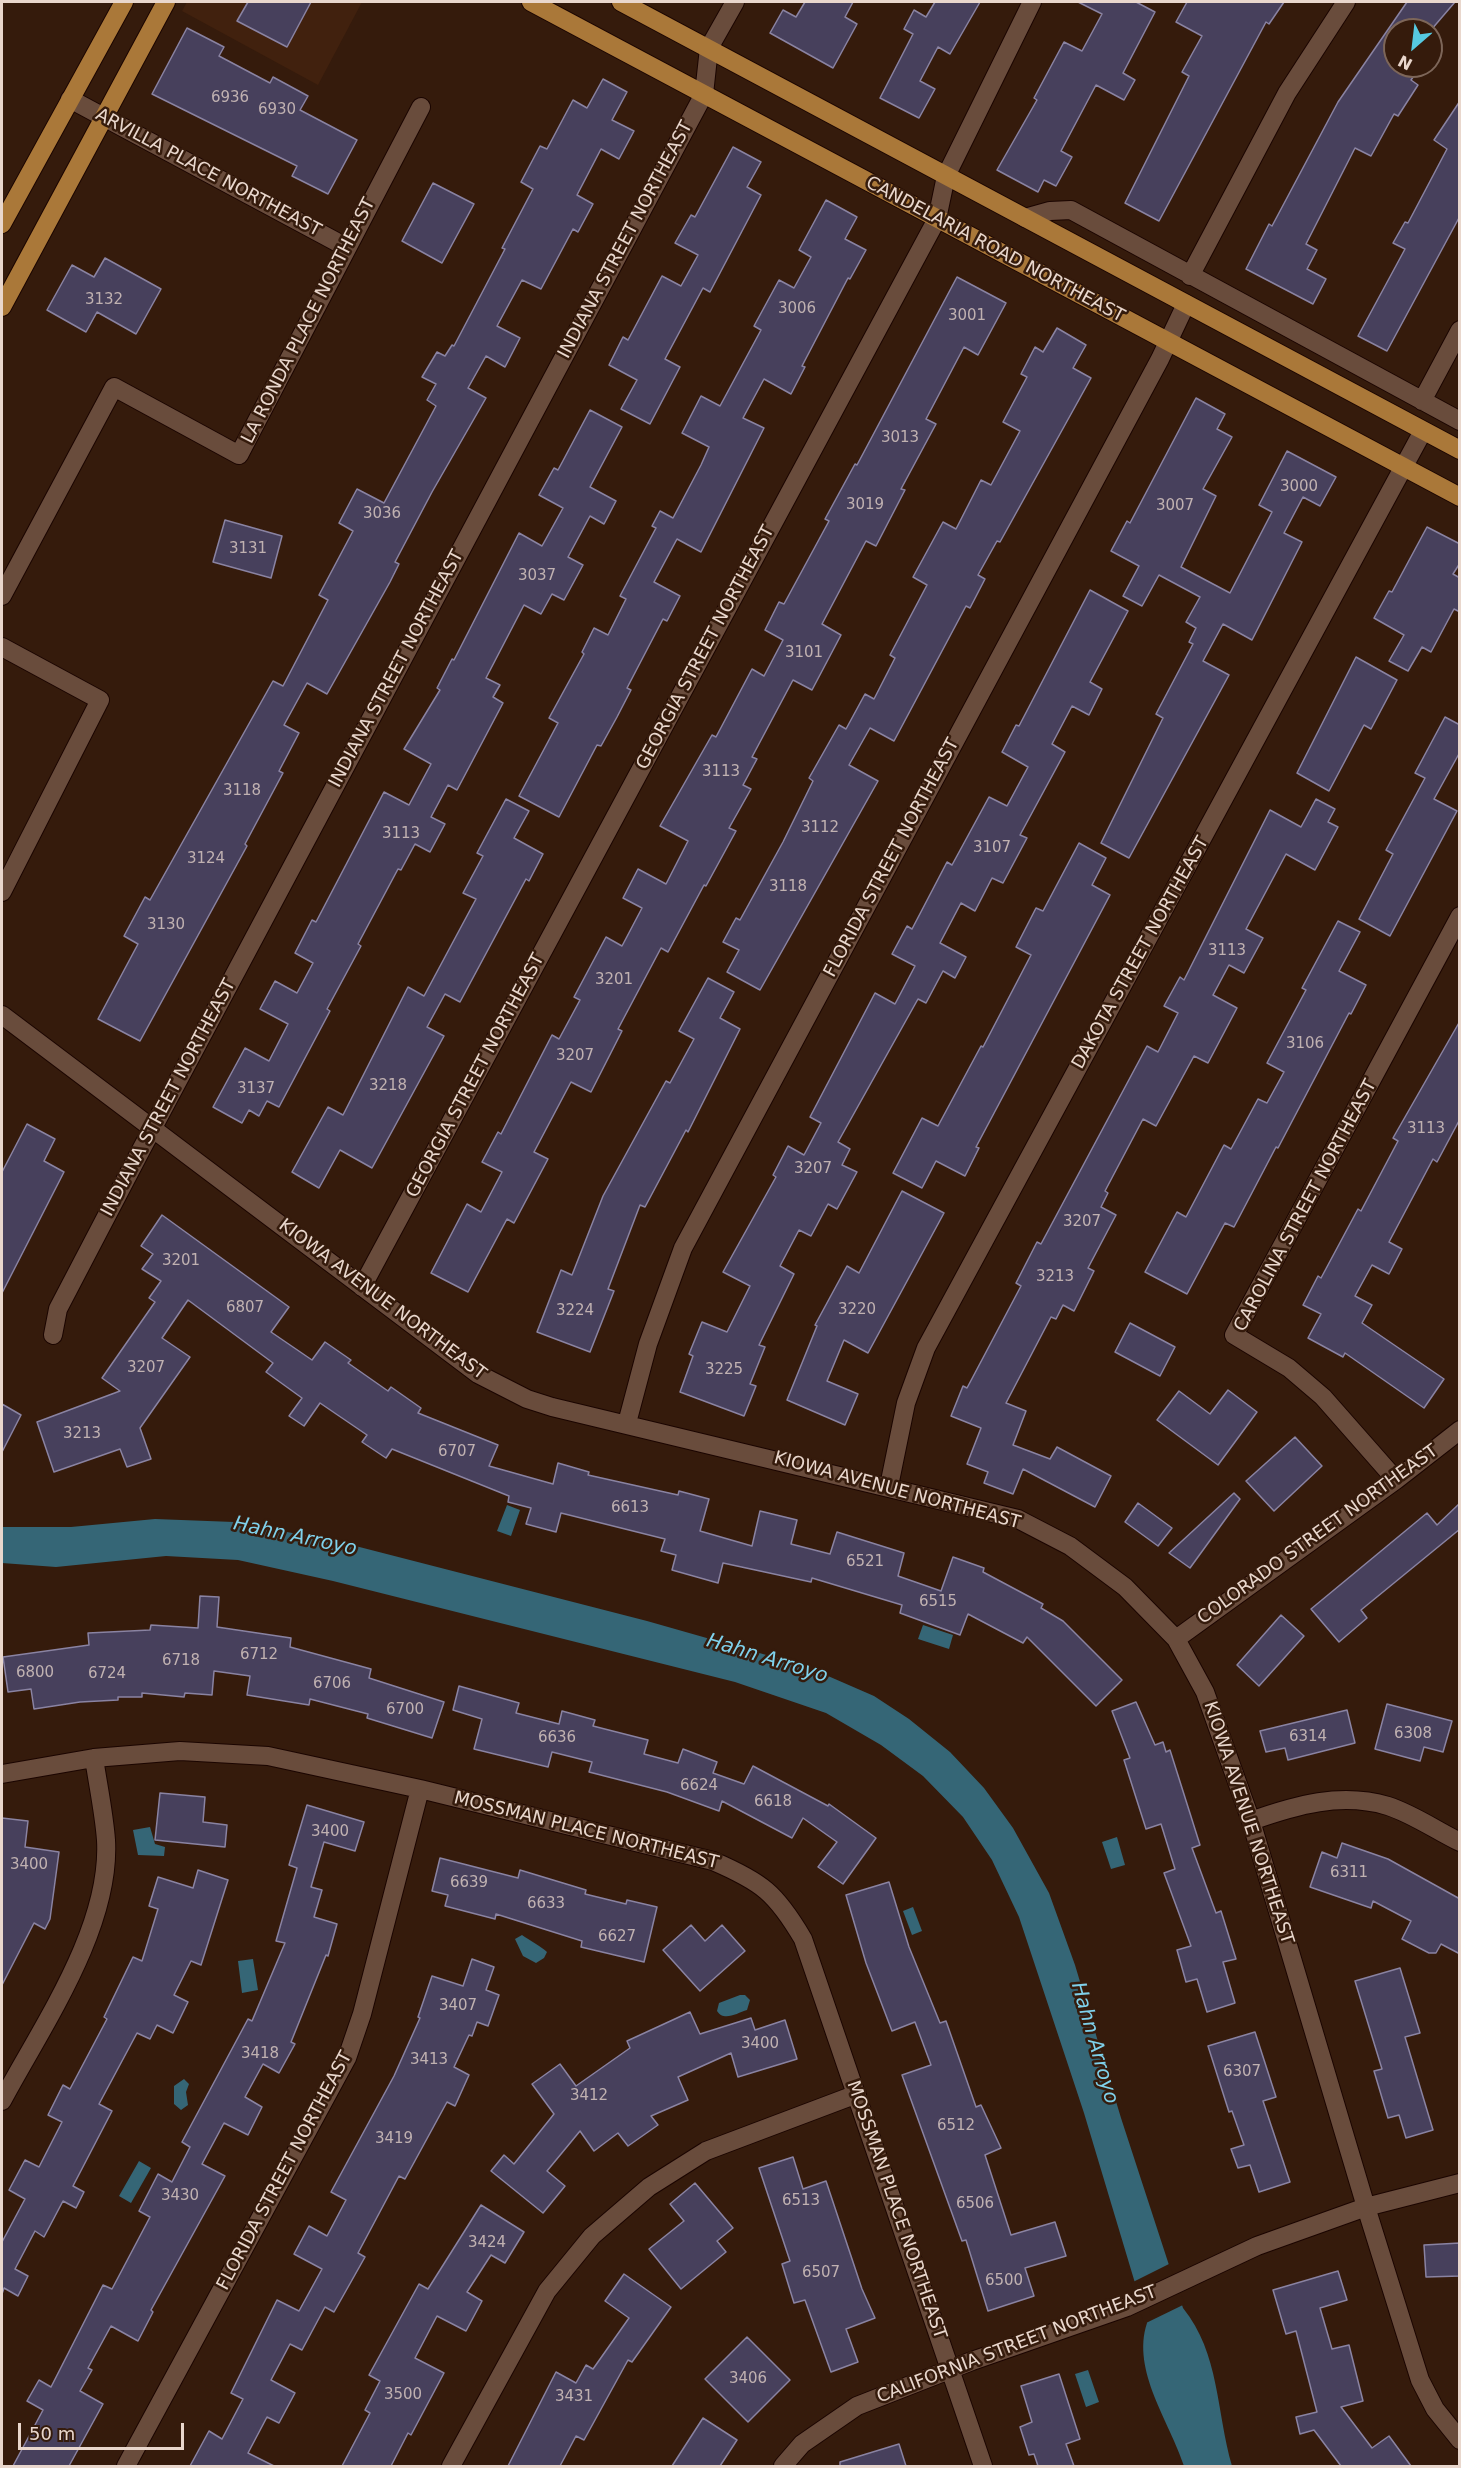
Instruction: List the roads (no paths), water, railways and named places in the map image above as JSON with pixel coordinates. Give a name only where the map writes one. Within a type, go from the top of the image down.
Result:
[{"type":"main road","points":[[2,224],[124,2]]},
{"type":"main road","points":[[2,307],[166,2]]},
{"type":"main road","name":"CANDELARIA ROAD NORTHEAST","points":[[531,2],[1460,497]]},
{"type":"main road","points":[[621,2],[1460,450]]},
{"type":"street","name":"INDIANA STREET NORTHEAST","points":[[53,1335],[57,1310],[704,94],[709,48],[735,2]]},
{"type":"street","name":"GEORGIA STREET NORTHEAST","points":[[362,1287],[937,219],[946,176],[1032,2]]},
{"type":"street","points":[[1190,276],[1287,93],[1346,2]]},
{"type":"street","name":"ARVILLA PLACE NORTHEAST","points":[[70,99],[346,247]]},
{"type":"street","name":"LA RONDA PLACE NORTHEAST","points":[[2,596],[114,387],[239,455],[421,107]]},
{"type":"street","points":[[1025,218],[1050,211],[1071,210],[1460,421]]},
{"type":"street","name":"FLORIDA STREET NORTHEAST","points":[[627,1423],[648,1344],[683,1248],[1169,343],[1186,304]]},
{"type":"street","points":[[1422,401],[1460,330]]},
{"type":"street","name":"DAKOTA STREET NORTHEAST","points":[[889,1486],[906,1403],[926,1348],[1423,431]]},
{"type":"street","points":[[2,647],[100,700],[2,892]]},
{"type":"street","name":"CAROLINA STREET NORTHEAST","points":[[1396,1480],[1323,1397],[1289,1368],[1234,1335],[1460,916]]},
{"type":"street","name":"KIOWA AVENUE NORTHEAST","points":[[2,1015],[478,1374],[527,1399],[889,1486],[1017,1520],[1070,1546],[1125,1587],[1176,1639],[1205,1692],[1251,1821],[1365,2207],[1420,2380],[1435,2409],[1460,2440]]},
{"type":"street","name":"COLORADO STREET NORTHEAST","points":[[1176,1639],[1396,1480],[1460,1430]]},
{"type":"street","name":"MOSSMAN PLACE NORTHEAST","points":[[2,1774],[94,1758],[180,1751],[268,1756],[420,1789],[713,1861],[749,1876],[783,1905],[803,1939],[983,2466]]},
{"type":"street","points":[[2,2101],[78,1959],[94,1923],[103,1881],[106,1841],[94,1758]]},
{"type":"street","name":"FLORIDA STREET NORTHEAST","points":[[126,2466],[347,2058],[362,2014],[420,1789]]},
{"type":"street","points":[[1251,1821],[1306,1803],[1335,1800],[1389,1806],[1460,1842]]},
{"type":"street","points":[[451,2466],[547,2291],[592,2236],[649,2187],[706,2151],[857,2094]]},
{"type":"street","name":"CALIFORNIA STREET NORTHEAST","points":[[783,2466],[802,2444],[849,2411],[950,2370],[1127,2307],[1257,2246],[1365,2207],[1460,2183]]},
{"type":"water","points":[[507,1505],[520,1510],[511,1536],[497,1531]]},
{"type":"water","name":"Hahn Arroyo","points":[[155,1519],[234,1522],[340,1542],[647,1621],[805,1666],[874,1696],[909,1719],[950,1752],[984,1788],[1013,1828],[1049,1893],[1075,1965],[1121,2118],[1183,2308],[1204,2344],[1211,2364],[1232,2466],[1184,2466],[1148,2378],[1143,2341],[1147,2323],[1084,2113],[1019,1917],[992,1860],[963,1817],[923,1776],[881,1745],[826,1713],[735,1682],[333,1581],[238,1560],[166,1556],[56,1567],[2,1563],[2,1527],[71,1527]]},
{"type":"water","points":[[923,1625],[953,1635],[949,1649],[918,1639]]},
{"type":"water","points":[[150,1827],[155,1844],[165,1847],[164,1856],[138,1855],[133,1830]]},
{"type":"water","points":[[1117,1837],[1125,1865],[1111,1869],[1102,1842]]},
{"type":"water","points":[[913,1907],[922,1931],[912,1935],[903,1911]]},
{"type":"water","points":[[522,1935],[547,1952],[544,1958],[536,1963],[523,1956],[515,1939]]},
{"type":"water","points":[[253,1959],[258,1990],[242,1993],[238,1961]]},
{"type":"water","points":[[745,1995],[750,2000],[747,2010],[727,2016],[717,2011],[719,2003]]},
{"type":"water","points":[[184,2079],[189,2084],[186,2092],[188,2105],[181,2110],[174,2104],[174,2086]]},
{"type":"water","points":[[139,2161],[151,2168],[131,2203],[119,2196]]},
{"type":"water","points":[[1088,2370],[1099,2402],[1086,2407],[1075,2374]]}]
